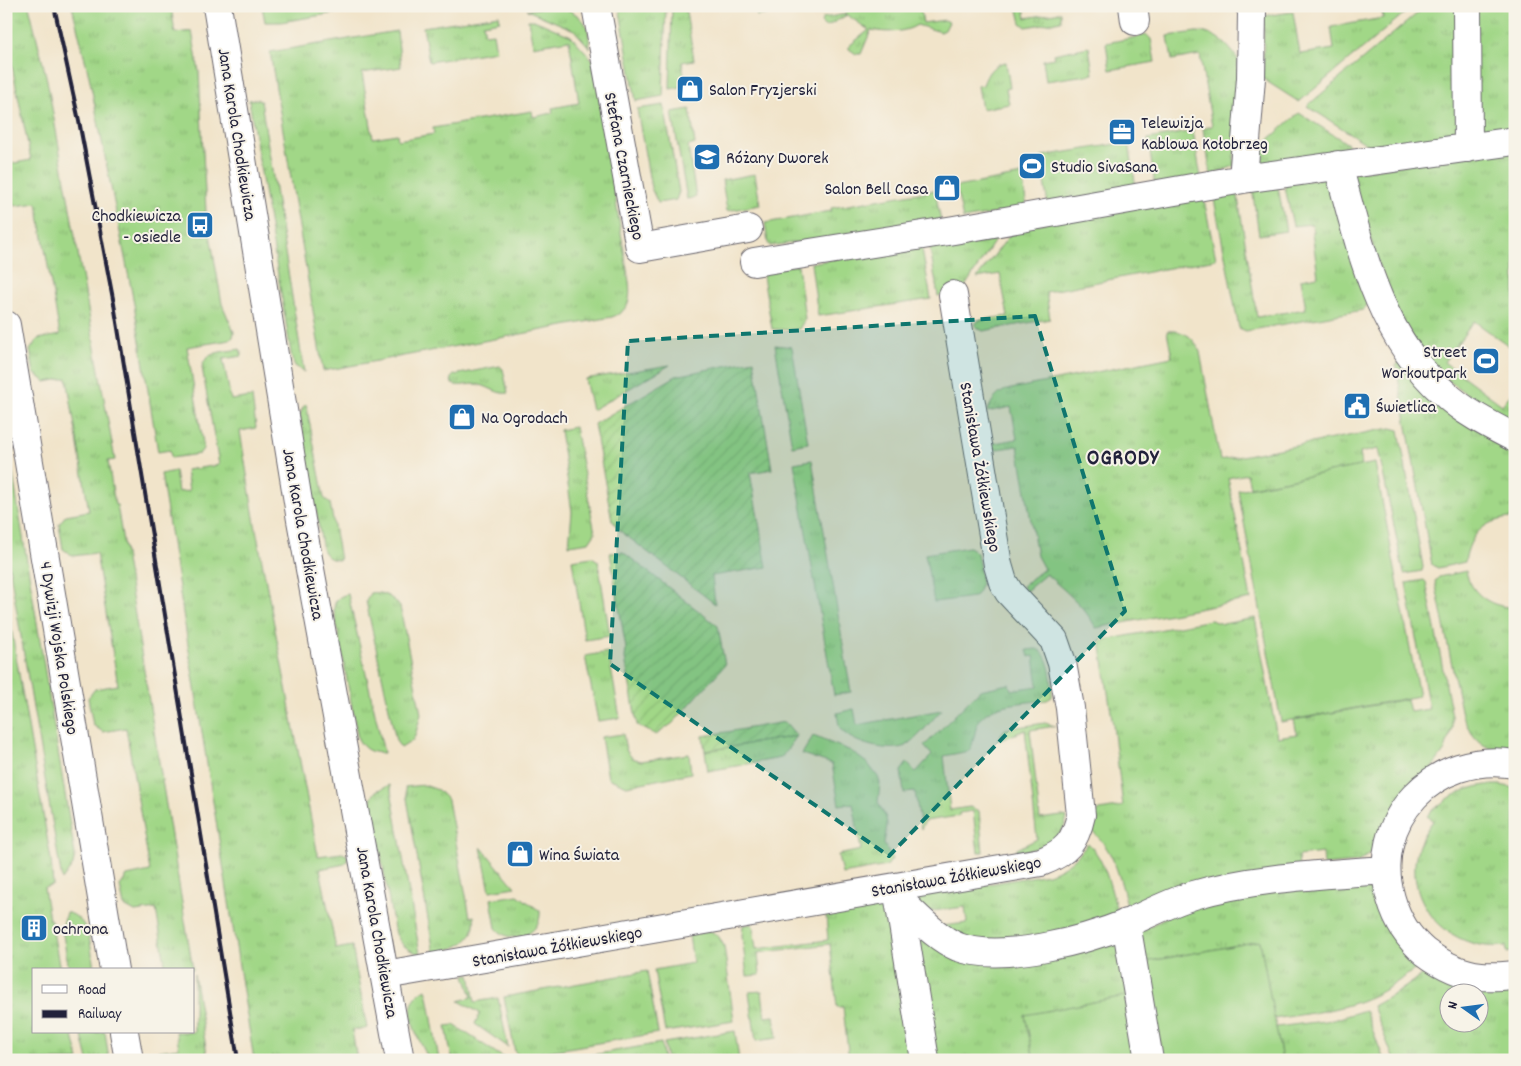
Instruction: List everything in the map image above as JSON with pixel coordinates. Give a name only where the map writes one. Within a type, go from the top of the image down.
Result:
[{"type":"street","name":"Jana Karola Chodkiewicza","points":[[217,6],[301,520],[386,975],[400,1060]]},
{"type":"street","name":"Stefana Czarnieckiego","points":[[596,6],[640,248],[748,229]]},
{"type":"street","points":[[1243,180],[1251,78],[1252,12],[1250,6]]},
{"type":"street","points":[[1467,6],[1468,148]]},
{"type":"street","points":[[754,262],[931,234],[1243,180],[1515,141]]},
{"type":"street","points":[[1338,165],[1370,276],[1382,308],[1410,356],[1444,394],[1465,409],[1515,438]]},
{"type":"street","name":"Stanisława Żółkiewskiego","points":[[386,975],[1041,862],[1055,856],[1069,846],[1078,831],[1081,815],[1070,708],[1062,663],[1054,640],[1017,601],[1003,582],[998,565],[953,295]]},
{"type":"street","name":"4 Dywizji Wojska Polskiego","points":[[6,325],[114,968]]},
{"type":"street","points":[[1515,764],[1501,762],[1478,763],[1456,768],[1436,777],[1415,795],[1402,811],[1393,830],[1387,851],[1385,870],[1388,891],[1394,909],[1402,928],[1416,944],[1435,959],[1461,972],[1480,976],[1515,976]]},
{"type":"street","points":[[925,1060],[900,900],[940,936],[958,947],[978,952],[1002,952],[1043,947],[1089,936],[1126,923],[1173,902],[1219,888],[1303,876],[1385,870]]},
{"type":"street","points":[[1126,923],[1149,1060]]},
{"type":"street","points":[[124,1034],[129,1060]]},
{"type":"highlighted area","points":[[1035,316],[1125,611],[889,856],[610,664],[628,341]]},
{"type":"green space","points":[[6,6],[29,6],[47,80],[115,460],[108,461],[115,505],[117,505],[193,968],[166,968],[156,909],[135,912],[124,906],[120,886],[127,876],[150,871],[126,728],[103,732],[93,725],[88,698],[95,689],[118,685],[96,553],[73,556],[63,549],[59,524],[66,515],[89,511],[67,378],[46,382],[34,373],[30,350],[38,339],[60,335],[37,203],[15,206],[6,199],[6,167],[9,164],[31,160],[6,36]]},
{"type":"green space","points":[[72,6],[171,6],[175,33],[192,31],[199,72],[206,212],[196,214],[199,236],[210,234],[222,304],[234,332],[230,340],[187,347],[203,443],[203,449],[199,454],[171,458],[170,450],[158,452],[133,298],[89,76]]},
{"type":"green space","points":[[262,6],[333,6],[335,13],[281,22],[265,22]]},
{"type":"green space","points":[[554,6],[568,10],[582,19],[589,34],[590,48],[574,30],[527,10]]},
{"type":"green space","points":[[619,6],[666,6],[663,96],[636,101]]},
{"type":"green space","points":[[672,6],[685,6],[694,60],[682,62],[686,86],[670,89]]},
{"type":"green space","points":[[755,6],[792,6],[793,10],[757,16]]},
{"type":"green space","points":[[843,6],[920,6],[923,23],[945,20],[949,22],[945,30],[941,32],[917,25],[907,30],[895,32],[871,30],[861,54],[856,54],[849,49],[849,46],[869,30],[847,15],[826,27],[821,23],[823,18],[846,14]]},
{"type":"green space","points":[[1017,6],[1024,6],[1026,18],[1061,12],[1061,21],[1026,27],[1021,23]]},
{"type":"green space","points":[[1381,6],[1413,6],[1299,102],[1263,79],[1264,16],[1293,12],[1300,54],[1334,49],[1331,27],[1383,18]]},
{"type":"green space","points":[[1426,6],[1460,6],[1461,137],[1376,150],[1307,106]]},
{"type":"green space","points":[[1473,6],[1515,6],[1515,135],[1476,141]]},
{"type":"green space","points":[[499,15],[500,21],[483,24],[485,34],[493,33],[496,51],[429,62],[423,27]]},
{"type":"green space","points":[[528,20],[534,20],[571,36],[593,60],[629,282],[630,294],[628,304],[622,311],[612,317],[323,371],[270,52],[397,31],[401,67],[362,73],[373,138],[397,134],[398,140],[434,134],[433,128],[532,111],[533,117],[553,113],[552,108],[579,103],[569,40],[533,46]]},
{"type":"green space","points":[[1196,32],[1209,34],[1220,40],[1230,48],[1238,59],[1234,166],[1211,175],[1203,129],[1212,126],[1200,55],[1172,60],[1168,36]]},
{"type":"green space","points":[[1147,35],[1151,39],[1155,62],[1110,70],[1106,43]]},
{"type":"green space","points":[[1089,47],[1093,74],[1046,81],[1043,60],[1054,58],[1053,54]]},
{"type":"green space","points":[[1006,62],[1010,88],[1006,89],[1009,104],[982,109],[978,86],[983,85],[986,77],[994,67]]},
{"type":"green space","points":[[258,99],[261,101],[304,372],[295,366],[292,359],[249,100]]},
{"type":"green space","points":[[664,105],[679,192],[676,200],[658,203],[651,188],[637,109]]},
{"type":"green space","points":[[690,109],[695,144],[688,146],[696,197],[687,199],[672,112]]},
{"type":"green space","points":[[1299,113],[1348,144],[1354,153],[1264,163],[1258,156],[1259,148]]},
{"type":"green space","points":[[1193,131],[1201,178],[1155,185],[1148,139]]},
{"type":"green space","points":[[1129,142],[1136,189],[1048,204],[1041,165],[1043,164],[1042,156]]},
{"type":"green space","points":[[1515,148],[1515,344],[1512,348],[1474,321],[1444,362],[1502,405],[1515,389],[1515,427],[1500,419],[1433,369],[1391,304],[1350,173]]},
{"type":"green space","points":[[755,174],[760,205],[727,211],[722,180]]},
{"type":"green space","points":[[1022,175],[1027,208],[963,219],[956,187]]},
{"type":"green space","points":[[1330,177],[1370,301],[1363,310],[1246,331],[1239,328],[1213,194],[1237,191],[1257,317],[1306,309],[1301,279],[1318,276],[1312,232],[1314,232],[1312,224],[1293,226],[1285,187],[1287,184]]},
{"type":"green space","points":[[1278,187],[1286,231],[1259,235],[1252,188]]},
{"type":"green space","points":[[935,190],[941,222],[770,246],[768,243],[765,223],[831,211],[831,208]]},
{"type":"green space","points":[[1203,195],[1216,259],[1046,292],[1050,319],[983,331],[976,327],[975,325],[979,320],[1008,316],[1000,274],[977,278],[1015,228]]},
{"type":"green space","points":[[1001,231],[962,291],[938,296],[929,243]]},
{"type":"green space","points":[[921,244],[931,299],[818,316],[811,263]]},
{"type":"green space","points":[[798,265],[805,319],[799,329],[772,329],[762,270]]},
{"type":"green space","points":[[1167,331],[1183,333],[1188,336],[1195,342],[1200,352],[1220,460],[1391,428],[1399,430],[1423,567],[1422,571],[1404,574],[1378,449],[1360,453],[1362,466],[1250,487],[1247,474],[1228,478],[1251,599],[1096,628],[1080,605],[1046,574],[1026,591],[1022,586],[1044,569],[1037,556],[1018,446],[991,450],[989,444],[1017,439],[1011,407],[987,412],[990,405],[997,396],[1006,390],[1172,357]]},
{"type":"green space","points":[[775,345],[792,347],[808,443],[792,446]]},
{"type":"green space","points":[[240,349],[242,356],[223,359],[231,400],[252,397],[256,428],[240,431],[255,524],[318,856],[342,853],[347,855],[348,860],[345,864],[320,869],[336,949],[352,946],[367,1028],[352,1030],[357,1060],[254,1060],[161,474],[175,471],[178,492],[189,491],[186,470],[219,465],[202,367],[204,361],[212,355]]},
{"type":"green space","points":[[754,360],[772,469],[750,473],[767,567],[712,576],[715,604],[619,530],[612,520],[594,424],[676,376]]},
{"type":"green space","points":[[1400,361],[1515,449],[1515,518],[1496,521],[1481,530],[1470,543],[1465,562],[1438,568],[1432,565],[1396,366]]},
{"type":"green space","points":[[670,365],[592,410],[585,379]]},
{"type":"green space","points":[[500,366],[503,369],[508,393],[501,393],[477,384],[452,384],[451,378],[454,375]]},
{"type":"green space","points":[[306,404],[324,498],[330,503],[340,560],[330,558],[323,551],[300,415]]},
{"type":"green space","points":[[575,427],[595,533],[589,542],[569,545],[572,512],[560,430]]},
{"type":"green space","points":[[6,433],[75,855],[73,865],[62,880],[6,547]]},
{"type":"green space","points":[[812,460],[851,692],[834,695],[794,463]]},
{"type":"green space","points":[[1375,463],[1419,696],[1281,722],[1238,490]]},
{"type":"green space","points":[[969,547],[977,553],[981,576],[978,593],[974,597],[934,602],[925,554]]},
{"type":"green space","points":[[623,552],[718,626],[725,665],[673,723],[656,735],[637,725],[610,553]]},
{"type":"green space","points":[[592,557],[598,561],[610,636],[585,640],[572,560]]},
{"type":"green space","points":[[1466,571],[1472,586],[1483,598],[1498,605],[1515,607],[1515,755],[1495,750],[1482,744],[1471,733],[1462,715],[1435,581],[1439,577]]},
{"type":"green space","points":[[1424,580],[1426,582],[1452,716],[1452,728],[1445,750],[1380,846],[1358,862],[1324,865],[1323,853],[1298,856],[1299,868],[1129,912],[1117,869],[1107,849],[1093,832],[1096,813],[1100,810],[1123,806],[1100,641],[1211,620],[1223,624],[1255,618],[1277,737],[1297,734],[1294,720],[1407,699],[1410,712],[1429,709],[1406,583]]},
{"type":"green space","points":[[370,593],[379,593],[387,596],[400,607],[421,714],[415,736],[412,741],[401,748],[396,741],[366,601]]},
{"type":"green space","points":[[348,594],[384,753],[368,750],[358,739],[334,610],[338,599]]},
{"type":"green space","points":[[6,598],[51,860],[53,885],[44,888],[60,968],[32,968],[32,1034],[72,1034],[79,1060],[6,1060]]},
{"type":"green space","points":[[1036,649],[1045,656],[1050,669],[1052,697],[1047,700],[1010,704],[991,710],[979,721],[969,751],[944,756],[950,810],[970,807],[979,811],[983,852],[978,852],[973,811],[959,813],[959,816],[925,821],[921,829],[915,792],[904,793],[901,771],[907,763],[916,772],[932,755],[924,746],[980,690],[1009,684],[1011,690],[1038,686],[1034,656],[1029,657],[1027,650]]},
{"type":"green space","points":[[608,652],[620,718],[598,721],[585,656]]},
{"type":"green space","points":[[854,709],[857,725],[942,710],[909,744],[902,747],[883,748],[853,739],[840,728],[837,713]]},
{"type":"green space","points":[[785,722],[797,736],[705,751],[703,736]]},
{"type":"green space","points":[[1045,723],[1055,726],[1030,730],[1040,819],[1067,817],[1064,827],[1054,840],[1041,847],[1016,852],[1017,849],[1037,839],[1025,730],[998,741],[998,738],[1005,729]]},
{"type":"green space","points":[[623,734],[626,750],[632,758],[641,761],[689,754],[691,773],[627,786],[608,778],[601,737]]},
{"type":"green space","points":[[797,736],[781,758],[708,771],[705,751]]},
{"type":"green space","points":[[813,736],[851,751],[868,764],[878,777],[880,783],[878,802],[886,818],[887,825],[884,844],[892,859],[887,866],[842,874],[838,855],[861,850],[853,803],[839,805],[832,764],[802,754]]},
{"type":"green space","points":[[390,785],[420,954],[404,945],[394,929],[371,799],[376,791]]},
{"type":"green space","points":[[424,785],[438,790],[448,800],[470,917],[474,916],[472,933],[468,939],[457,947],[434,953],[405,787]]},
{"type":"green space","points":[[1477,786],[1515,788],[1515,951],[1507,953],[1506,946],[1481,945],[1459,938],[1440,925],[1426,908],[1417,888],[1415,866],[1420,843],[1433,821],[1427,816],[1454,795]]},
{"type":"green space","points":[[1088,843],[1104,868],[1119,917],[1077,930],[979,943],[942,926],[967,923],[965,907],[924,912],[911,897],[1048,874],[1071,862]]},
{"type":"green space","points":[[481,847],[515,887],[490,891]]},
{"type":"green space","points":[[1375,884],[1419,963],[1417,968],[1394,984],[1366,999],[1328,1010],[1274,1019],[1260,941],[1145,962],[1160,1042],[1157,1042],[1138,933],[1176,911],[1251,892]]},
{"type":"green space","points":[[518,895],[540,911],[539,919],[531,932],[524,936],[509,937],[502,934],[496,928],[491,899]]},
{"type":"green space","points":[[890,901],[915,1060],[849,1060],[843,1007],[837,1007],[830,944],[758,953],[760,975],[747,976],[742,936],[743,925],[751,924],[753,926],[756,949],[828,940],[826,916],[828,911]]},
{"type":"green space","points":[[66,912],[74,915],[85,927],[94,968],[69,968],[62,929]]},
{"type":"green space","points":[[711,931],[719,937],[724,946],[734,1021],[665,1032],[654,970],[693,963],[689,935]]},
{"type":"green space","points":[[913,933],[931,942],[1110,939],[1119,942],[1138,1046],[1025,1015],[1034,1060],[933,1060]]},
{"type":"green space","points":[[1260,941],[1282,1060],[1163,1060],[1145,962]]},
{"type":"green space","points":[[647,971],[658,1033],[520,1056],[515,1052],[504,997]]},
{"type":"green space","points":[[1434,971],[1515,984],[1515,1060],[1394,1060],[1373,1006],[1427,972]]},
{"type":"green space","points":[[470,974],[475,1002],[498,998],[508,1047],[475,1024],[480,1013],[459,1001],[472,997],[465,975]]},
{"type":"green space","points":[[195,980],[208,1060],[151,1060],[158,1051],[179,1048],[176,1034],[195,1034]]},
{"type":"green space","points":[[426,989],[439,1060],[429,1060],[412,1022],[412,1004],[417,996]]},
{"type":"green space","points":[[762,991],[765,1017],[774,1016],[777,1038],[756,1041],[749,992]]},
{"type":"green space","points":[[1125,996],[1136,1060],[1034,1060],[1025,1015]]},
{"type":"green space","points":[[1365,1010],[1384,1060],[1282,1060],[1276,1027],[1333,1020]]},
{"type":"green space","points":[[454,1025],[507,1060],[452,1060],[446,1026]]},
{"type":"green space","points":[[735,1031],[739,1060],[667,1060],[664,1043]]},
{"type":"green space","points":[[82,1034],[105,1034],[109,1060],[88,1060]]},
{"type":"green space","points":[[661,1043],[664,1060],[563,1060]]},
{"type":"railway","points":[[54,6],[79,121],[114,304],[238,1060]]},
{"type":"place","name":"Salon Fryzjerski","points":[[690,89]]},
{"type":"place","name":"Telewizja Kablowa Kołobrzeg","points":[[1122,132]]},
{"type":"place","name":"Różany Dworek","points":[[707,157]]},
{"type":"place","name":"Studio SivaSana","points":[[1032,166]]},
{"type":"place","name":"Salon Bell Casa","points":[[947,188]]},
{"type":"place","name":"Chodkiewicza - osiedle","points":[[200,225]]},
{"type":"place","name":"Street Workoutpark","points":[[1486,361]]},
{"type":"place","name":"Świetlica","points":[[1357,406]]},
{"type":"place","name":"Na Ogrodach","points":[[462,417]]},
{"type":"place","name":"Wina Świata","points":[[520,854]]},
{"type":"place","name":"ochrona","points":[[34,928]]},
{"type":"district","name":"OGRODY","points":[[1123,456]]}]
